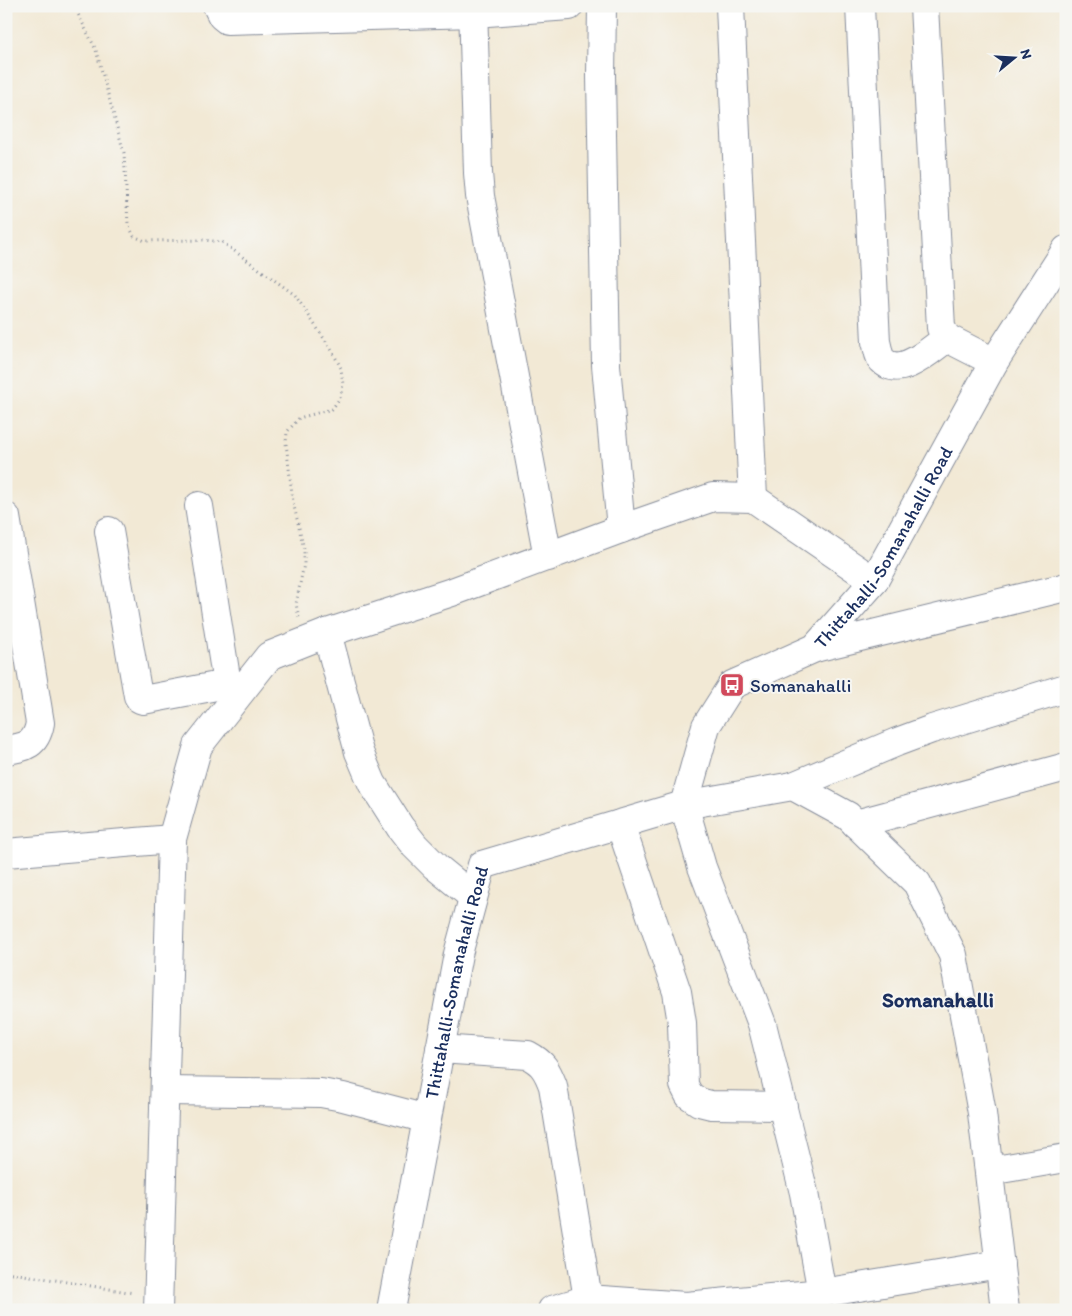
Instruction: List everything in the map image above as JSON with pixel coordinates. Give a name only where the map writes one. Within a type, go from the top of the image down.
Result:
[{"type":"street","points":[[217,6],[222,16],[227,20],[569,6]]},
{"type":"street","points":[[602,6],[601,76],[606,365],[621,529]]},
{"type":"street","points":[[730,6],[753,498]]},
{"type":"street","points":[[860,6],[876,342],[881,359],[890,366],[899,367],[910,364],[947,338]]},
{"type":"street","points":[[924,6],[941,328],[947,338],[994,362]]},
{"type":"street","points":[[473,10],[480,196],[548,557]]},
{"type":"street","name":"Thittahalli-Somanahalli Road","points":[[391,1310],[458,954],[482,865],[684,805],[706,726],[732,685],[815,648],[874,581],[994,362],[1066,250]]},
{"type":"street","points":[[159,1304],[172,840],[198,746],[235,686],[269,656],[317,637],[548,557],[713,497],[753,498],[874,581]]},
{"type":"street","points":[[199,506],[235,686]]},
{"type":"street","points":[[6,518],[40,723],[38,734],[32,743],[23,747],[6,750]]},
{"type":"street","points":[[109,531],[136,686],[140,699],[235,686]]},
{"type":"street","points":[[815,648],[1066,587]]},
{"type":"street","points":[[317,637],[372,783],[400,827],[415,846],[435,866],[473,898]]},
{"type":"street","points":[[822,1294],[804,1193],[762,1024],[702,867],[684,805],[793,786],[932,729],[1066,688]]},
{"type":"street","points":[[856,824],[1066,767]]},
{"type":"street","points":[[793,786],[848,816],[917,882],[954,955],[982,1113],[1005,1310]]},
{"type":"street","points":[[620,824],[677,992],[682,1023],[684,1084],[689,1096],[699,1102],[710,1105],[783,1106]]},
{"type":"street","points":[[6,851],[172,840]]},
{"type":"street","points":[[440,1049],[528,1055],[539,1061],[547,1071],[553,1086],[588,1299]]},
{"type":"street","points":[[165,1090],[321,1093],[426,1119]]},
{"type":"street","points":[[989,1171],[1066,1158]]},
{"type":"street","points":[[552,1310],[588,1299],[686,1308],[822,1294],[860,1299],[1000,1264]]},
{"type":"path","points":[[74,6],[96,50],[124,153],[128,224],[134,236],[145,241],[204,240],[222,242],[295,294],[331,349],[341,368],[343,385],[340,398],[332,409],[300,418],[292,424],[287,432],[286,442],[293,502],[304,549],[304,564],[296,604],[299,620],[317,637]]},
{"type":"path","points":[[6,1272],[159,1304]]},
{"type":"place","name":"Somanahalli","points":[[732,685]]},
{"type":"district","name":"Somanahalli","points":[[938,999]]}]
